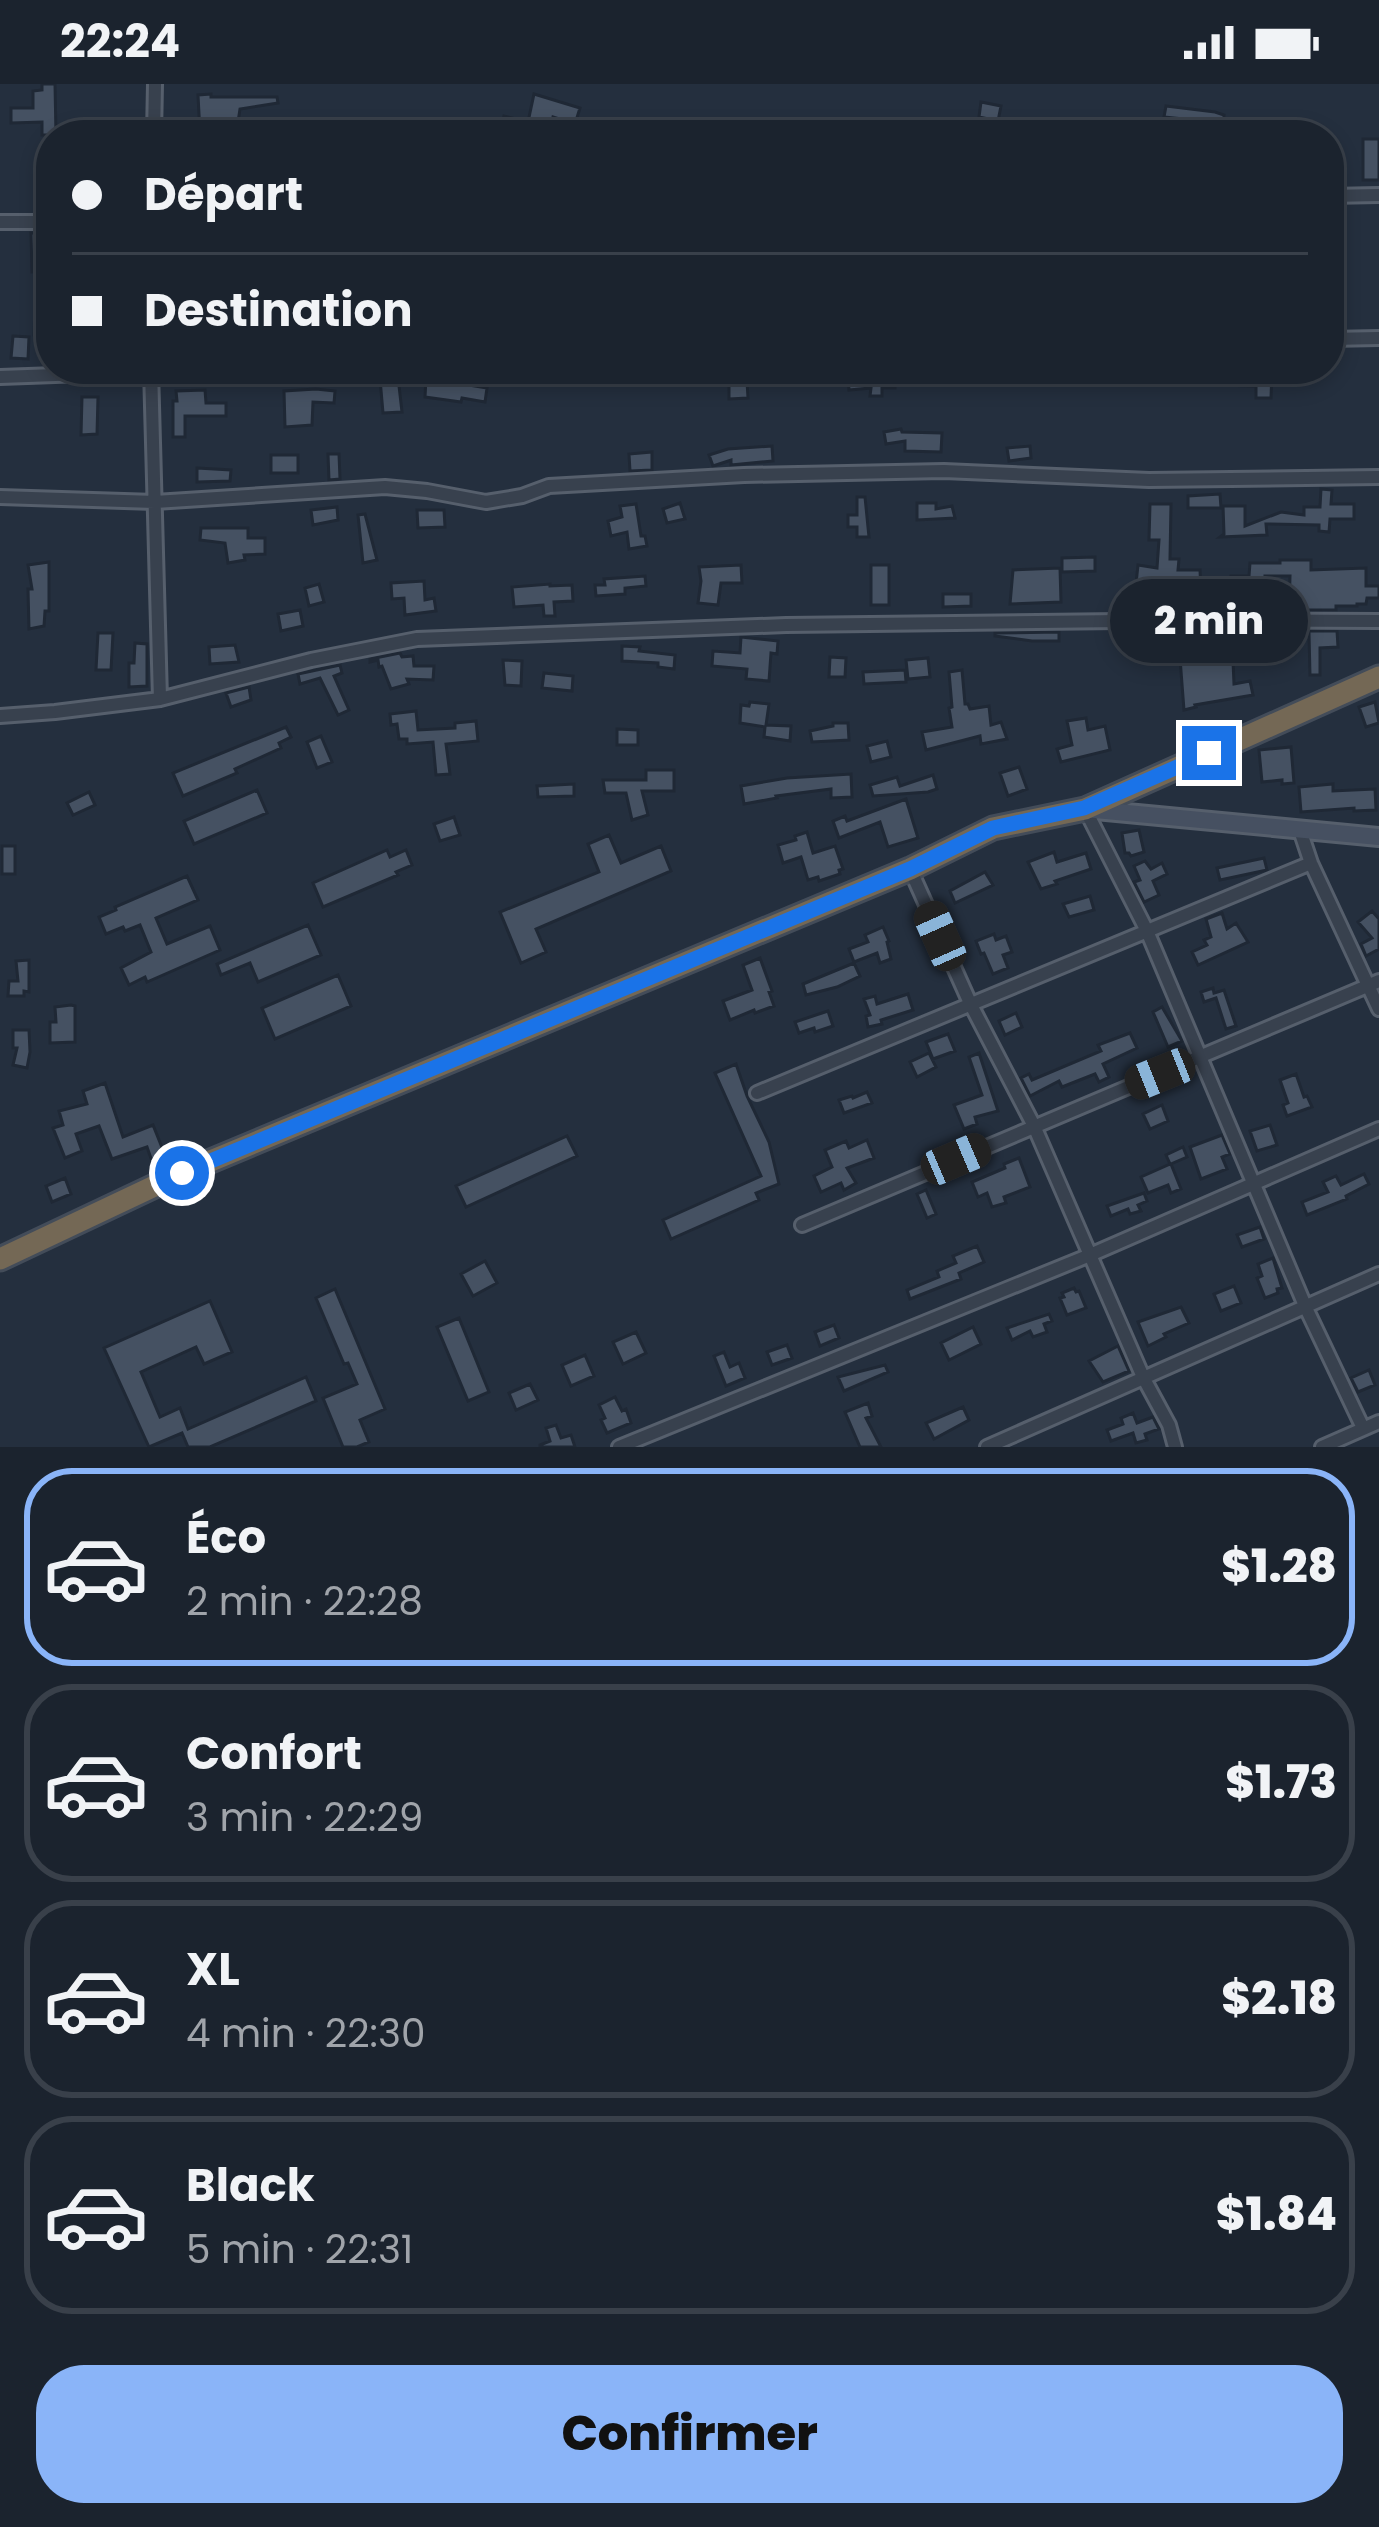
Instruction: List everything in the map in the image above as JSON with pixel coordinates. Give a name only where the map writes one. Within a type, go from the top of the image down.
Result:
[{"type":"highway","points":[[0,1259],[182,1173],[910,869],[993,828],[1084,808],[1379,677]]},
{"type":"street","points":[[154,120],[155,84]]},
{"type":"street","points":[[1344,196],[1379,195]]},
{"type":"street","points":[[0,223],[36,222]]},
{"type":"street","points":[[1344,339],[1379,338]]},
{"type":"street","points":[[0,377],[36,375]]},
{"type":"street","points":[[151,384],[160,699]]},
{"type":"street","points":[[0,497],[154,502],[385,487],[486,502],[549,486],[596,481],[944,471],[1149,481],[1379,477]]},
{"type":"street","points":[[0,716],[160,699],[311,660],[417,639],[786,625],[1379,621]]},
{"type":"street","points":[[1084,808],[1379,837]]},
{"type":"street","points":[[1084,808],[1147,931],[1306,1308],[1363,1428]]},
{"type":"street","points":[[1300,830],[1311,862],[1374,983],[1379,1010]]},
{"type":"street","points":[[758,1093],[1311,862]]},
{"type":"street","points":[[910,869],[970,1003],[1034,1126],[1175,1447]]},
{"type":"street","points":[[802,1225],[1374,983]]},
{"type":"street","points":[[619,1447],[1090,1255],[1379,1129]]},
{"type":"street","points":[[987,1447],[1379,1274]]},
{"type":"street","points":[[1322,1447],[1379,1421]]},
{"type":"building","points":[[42,84],[55,84],[56,120],[11,123],[11,108],[33,108],[33,91],[42,90]]},
{"type":"building","points":[[534,94],[580,108],[576,120],[528,120]]},
{"type":"building","points":[[198,95],[277,97],[278,103],[240,109],[238,120],[199,120]]},
{"type":"building","points":[[981,102],[1001,106],[998,120],[979,117]]},
{"type":"building","points":[[1166,106],[1224,115],[1223,120],[1164,117]]},
{"type":"building","points":[[1363,139],[1379,139],[1379,180],[1363,180]]},
{"type":"building","points":[[31,233],[36,233],[36,272],[32,272]]},
{"type":"building","points":[[13,336],[29,337],[28,359],[11,358]]},
{"type":"building","points":[[380,384],[399,384],[402,412],[383,413]]},
{"type":"building","points":[[426,384],[487,388],[485,402],[425,397]]},
{"type":"building","points":[[729,384],[747,384],[748,398],[729,399]]},
{"type":"building","points":[[849,384],[895,384],[895,388],[882,388],[882,396],[870,396],[871,388],[849,390]]},
{"type":"building","points":[[1271,384],[1271,398],[1256,398],[1256,386],[1220,385]]},
{"type":"building","points":[[205,390],[206,403],[226,403],[226,416],[185,416],[185,437],[173,437],[176,391]]},
{"type":"building","points":[[284,391],[335,391],[334,403],[313,402],[312,425],[285,427]]},
{"type":"building","points":[[82,397],[98,397],[97,434],[81,435]]},
{"type":"building","points":[[884,432],[942,433],[941,452],[905,451],[905,441],[886,444]]},
{"type":"building","points":[[772,446],[773,461],[731,465],[731,460],[713,466],[709,455],[728,449]]},
{"type":"building","points":[[1030,446],[1031,458],[1009,461],[1007,448]]},
{"type":"building","points":[[652,452],[652,470],[630,471],[629,454]]},
{"type":"building","points":[[328,454],[339,454],[340,479],[329,480]]},
{"type":"building","points":[[271,455],[298,455],[298,473],[271,473]]},
{"type":"building","points":[[197,468],[231,470],[230,481],[197,482]]},
{"type":"building","points":[[1321,489],[1332,490],[1331,504],[1354,504],[1354,519],[1330,519],[1329,532],[1319,531],[1319,525],[1266,524],[1267,535],[1220,537],[1224,534],[1223,506],[1245,506],[1245,526],[1281,512],[1304,515],[1304,507],[1320,507]]},
{"type":"building","points":[[1220,494],[1221,508],[1188,508],[1188,496]]},
{"type":"building","points":[[857,497],[865,497],[869,537],[857,537],[857,527],[848,527],[848,515],[857,515]]},
{"type":"building","points":[[680,503],[685,519],[667,523],[663,509]]},
{"type":"building","points":[[917,503],[936,503],[936,509],[952,506],[955,518],[917,520]]},
{"type":"building","points":[[636,504],[647,546],[629,549],[627,532],[611,536],[608,521],[622,517],[620,506]]},
{"type":"building","points":[[1150,504],[1171,504],[1170,559],[1179,559],[1178,570],[1200,570],[1201,592],[1178,593],[1178,607],[1134,602],[1138,565],[1157,568],[1159,540],[1149,540]]},
{"type":"building","points":[[337,507],[338,520],[313,525],[311,510]]},
{"type":"building","points":[[417,510],[444,510],[445,527],[418,528]]},
{"type":"building","points":[[365,514],[377,560],[363,563],[358,515]]},
{"type":"building","points":[[201,528],[248,528],[248,538],[265,538],[265,554],[244,555],[245,560],[228,563],[225,543],[200,540]]},
{"type":"building","points":[[1095,557],[1095,571],[1062,572],[1062,558]]},
{"type":"building","points":[[1311,560],[1311,570],[1366,568],[1366,586],[1379,586],[1379,598],[1367,598],[1366,604],[1357,606],[1336,606],[1336,610],[1289,610],[1290,576],[1265,576],[1265,593],[1258,593],[1258,607],[1229,604],[1231,576],[1249,576],[1250,563]]},
{"type":"building","points":[[49,562],[49,611],[45,611],[44,626],[29,629],[28,589],[32,589],[28,565]]},
{"type":"building","points":[[741,565],[742,583],[721,583],[718,605],[698,603],[699,567]]},
{"type":"building","points":[[871,565],[889,565],[889,605],[871,605]]},
{"type":"building","points":[[1060,568],[1061,602],[1010,604],[1013,570]]},
{"type":"building","points":[[645,576],[646,586],[625,588],[625,594],[596,596],[595,585],[605,585],[604,579]]},
{"type":"building","points":[[424,581],[425,600],[434,598],[436,611],[405,615],[404,598],[392,599],[391,583]]},
{"type":"building","points":[[319,584],[324,602],[309,606],[305,588]]},
{"type":"building","points":[[572,585],[573,601],[554,602],[555,616],[544,616],[543,605],[514,607],[512,587]]},
{"type":"building","points":[[943,594],[971,594],[971,606],[943,607]]},
{"type":"building","points":[[300,610],[303,626],[281,631],[278,614]]},
{"type":"building","points":[[1231,631],[1232,643],[1283,638],[1285,652],[1233,661],[1234,684],[1250,681],[1253,695],[1184,710],[1178,632]]},
{"type":"building","points":[[1287,631],[1337,631],[1338,647],[1320,648],[1320,675],[1310,675],[1309,634],[1287,636]]},
{"type":"building","points":[[1059,632],[1059,641],[995,636],[995,633]]},
{"type":"building","points":[[98,633],[113,633],[111,670],[96,670]]},
{"type":"building","points":[[741,637],[778,641],[777,654],[771,653],[769,681],[746,679],[747,669],[712,666],[713,651],[740,653]]},
{"type":"building","points":[[135,643],[147,644],[147,686],[129,687]]},
{"type":"building","points":[[1159,644],[1161,659],[1141,663],[1138,649]]},
{"type":"building","points":[[235,645],[239,662],[210,664],[209,647]]},
{"type":"building","points":[[622,646],[675,655],[674,669],[622,661]]},
{"type":"building","points":[[400,653],[413,656],[414,666],[434,666],[433,680],[407,679],[409,684],[391,689],[378,660],[370,659]]},
{"type":"building","points":[[830,657],[846,658],[845,677],[829,677]]},
{"type":"building","points":[[928,658],[930,677],[908,679],[906,660]]},
{"type":"building","points":[[503,660],[522,661],[521,686],[505,685]]},
{"type":"building","points":[[340,665],[342,673],[334,676],[349,710],[338,715],[320,678],[300,684],[298,674]]},
{"type":"building","points":[[905,670],[906,682],[864,684],[863,672]]},
{"type":"building","points":[[962,670],[965,704],[970,709],[989,706],[991,725],[1001,722],[1007,739],[981,744],[980,736],[926,750],[922,732],[952,727],[949,672]]},
{"type":"building","points":[[544,673],[573,676],[572,691],[542,688]]},
{"type":"building","points":[[249,687],[251,700],[231,707],[226,693]]},
{"type":"building","points":[[1375,702],[1379,723],[1366,727],[1359,707]]},
{"type":"building","points":[[769,704],[766,725],[791,726],[790,741],[764,737],[765,727],[740,723],[741,705]]},
{"type":"building","points":[[416,711],[418,730],[455,728],[455,723],[476,721],[478,741],[446,744],[450,774],[436,775],[433,742],[407,744],[407,739],[399,739],[397,724],[391,725],[390,714]]},
{"type":"building","points":[[1086,718],[1088,730],[1105,726],[1110,750],[1061,762],[1057,749],[1072,745],[1067,721]]},
{"type":"building","points":[[848,723],[849,740],[812,742],[810,731]]},
{"type":"building","points":[[286,727],[291,737],[279,743],[281,748],[183,796],[173,773]]},
{"type":"building","points":[[617,729],[638,730],[638,745],[617,745]]},
{"type":"building","points":[[321,736],[332,762],[317,768],[307,742]]},
{"type":"building","points":[[887,741],[891,757],[871,762],[867,746]]},
{"type":"building","points":[[1291,747],[1294,783],[1262,782],[1259,750]]},
{"type":"building","points":[[1019,767],[1027,789],[1008,796],[1000,773]]},
{"type":"building","points":[[646,770],[674,770],[674,791],[642,791],[648,815],[632,820],[626,793],[605,793],[603,780],[646,780]]},
{"type":"building","points":[[851,774],[852,797],[831,798],[831,789],[744,804],[741,786]]},
{"type":"building","points":[[933,775],[937,789],[928,792],[873,796],[870,785],[897,777],[900,786]]},
{"type":"building","points":[[574,784],[574,796],[538,797],[537,786]]},
{"type":"building","points":[[1333,784],[1333,791],[1375,789],[1376,810],[1301,812],[1299,787]]},
{"type":"building","points":[[257,790],[267,813],[194,844],[184,821]]},
{"type":"building","points":[[89,792],[95,805],[73,815],[67,803]]},
{"type":"building","points":[[906,799],[918,838],[888,847],[880,822],[839,838],[833,821],[845,816],[847,821]]},
{"type":"building","points":[[454,817],[460,835],[440,841],[434,824]]},
{"type":"building","points":[[1139,830],[1144,852],[1131,856],[1125,853],[1122,833]]},
{"type":"building","points":[[807,832],[813,853],[835,846],[843,869],[840,874],[808,880],[801,857],[783,863],[778,845]]},
{"type":"building","points":[[609,835],[621,863],[661,846],[671,871],[536,929],[546,952],[521,963],[500,912],[599,872],[588,844]]},
{"type":"building","points":[[2,846],[15,846],[15,874],[2,874]]},
{"type":"building","points":[[387,850],[390,857],[406,850],[412,865],[323,907],[313,883]]},
{"type":"building","points":[[1054,852],[1057,862],[1086,853],[1091,869],[1041,889],[1028,862]]},
{"type":"building","points":[[1264,858],[1267,870],[1220,880],[1217,868]]},
{"type":"building","points":[[1145,861],[1151,869],[1162,863],[1167,874],[1153,881],[1159,895],[1144,902],[1134,882],[1140,880],[1134,866]]},
{"type":"building","points":[[985,872],[993,885],[955,903],[950,891]]},
{"type":"building","points":[[187,876],[198,900],[156,918],[167,944],[210,926],[220,950],[147,982],[145,977],[129,985],[121,968],[151,952],[140,925],[106,934],[99,917]]},
{"type":"building","points":[[1090,896],[1094,910],[1069,917],[1063,904]]},
{"type":"building","points":[[1372,911],[1379,919],[1379,949],[1366,956],[1361,944],[1372,938],[1358,922]]},
{"type":"building","points":[[1222,913],[1227,929],[1236,923],[1248,942],[1198,965],[1192,952],[1207,945],[1204,940],[1211,937],[1206,919]]},
{"type":"building","points":[[308,925],[321,955],[258,982],[250,963],[221,975],[217,964]]},
{"type":"building","points":[[883,927],[891,959],[880,963],[877,953],[854,962],[849,949],[868,942],[865,935]]},
{"type":"building","points":[[994,934],[996,940],[1006,936],[1012,952],[1003,955],[1008,968],[993,974],[976,941]]},
{"type":"building","points":[[760,958],[774,1006],[730,1020],[723,1001],[752,990],[743,965]]},
{"type":"building","points":[[29,960],[29,992],[8,996],[9,981],[18,981],[16,961]]},
{"type":"building","points":[[854,963],[860,976],[806,995],[803,984]]},
{"type":"building","points":[[338,975],[351,1006],[275,1039],[262,1008]]},
{"type":"building","points":[[1213,988],[1214,993],[1224,990],[1236,1026],[1226,1029],[1216,998],[1204,1002],[1201,992]]},
{"type":"building","points":[[908,994],[913,1010],[868,1027],[866,1016],[870,1015],[864,999],[875,996],[877,1004]]},
{"type":"building","points":[[75,1006],[75,1042],[50,1043],[55,1007]]},
{"type":"building","points":[[1162,1007],[1182,1041],[1168,1047],[1153,1012]]},
{"type":"building","points":[[828,1011],[833,1026],[799,1033],[795,1022]]},
{"type":"building","points":[[1016,1013],[1022,1027],[1005,1035],[999,1021]]},
{"type":"building","points":[[13,1030],[29,1030],[27,1068],[13,1065],[17,1048],[13,1048]]},
{"type":"building","points":[[1130,1033],[1137,1048],[1103,1064],[1109,1077],[1099,1082],[1095,1074],[1062,1087],[1059,1081],[1030,1096],[1021,1078],[1029,1074],[1032,1080],[1101,1051],[1098,1045]]},
{"type":"building","points":[[948,1034],[955,1051],[933,1059],[926,1042]]},
{"type":"building","points":[[929,1053],[936,1067],[917,1077],[910,1062]]},
{"type":"building","points":[[979,1053],[998,1111],[975,1117],[977,1124],[964,1129],[954,1105],[982,1095],[969,1057]]},
{"type":"building","points":[[736,1064],[769,1142],[779,1184],[756,1193],[759,1200],[671,1239],[663,1220],[761,1176],[715,1073]]},
{"type":"building","points":[[1296,1074],[1312,1107],[1287,1116],[1280,1080]]},
{"type":"building","points":[[105,1083],[123,1137],[153,1125],[171,1162],[154,1167],[147,1147],[112,1159],[99,1126],[76,1134],[82,1151],[65,1158],[53,1128],[63,1125],[59,1111],[87,1104],[83,1091]]},
{"type":"building","points":[[867,1092],[872,1103],[844,1113],[839,1100]]},
{"type":"building","points":[[1162,1105],[1168,1121],[1150,1129],[1143,1114]]},
{"type":"building","points":[[1270,1125],[1277,1145],[1257,1151],[1250,1131]]},
{"type":"building","points":[[1222,1135],[1230,1154],[1222,1157],[1227,1169],[1201,1179],[1190,1147]]},
{"type":"building","points":[[567,1136],[577,1156],[466,1207],[456,1186]]},
{"type":"building","points":[[867,1140],[874,1158],[847,1168],[856,1183],[844,1190],[841,1183],[821,1192],[814,1176],[832,1167],[825,1150],[846,1141],[849,1148]]},
{"type":"building","points":[[1183,1147],[1187,1157],[1171,1164],[1181,1189],[1171,1193],[1168,1185],[1148,1193],[1141,1177],[1170,1164],[1166,1155]]},
{"type":"building","points":[[1019,1158],[1030,1187],[992,1207],[987,1193],[978,1197],[972,1182]]},
{"type":"building","points":[[1364,1174],[1369,1184],[1307,1215],[1302,1202],[1328,1192],[1323,1182],[1336,1176],[1341,1185]]},
{"type":"building","points":[[65,1178],[71,1194],[52,1202],[46,1186]]},
{"type":"building","points":[[926,1190],[936,1214],[927,1218],[917,1194]]},
{"type":"building","points":[[1144,1193],[1147,1201],[1138,1205],[1141,1211],[1130,1214],[1128,1209],[1111,1216],[1107,1206]]},
{"type":"building","points":[[1260,1227],[1264,1239],[1242,1247],[1237,1235]]},
{"type":"building","points":[[977,1246],[984,1262],[959,1273],[961,1279],[910,1299],[907,1290],[939,1277],[937,1271],[956,1263],[953,1256]]},
{"type":"building","points":[[1273,1258],[1282,1288],[1265,1298],[1257,1278],[1262,1276],[1258,1264]]},
{"type":"building","points":[[485,1261],[497,1283],[473,1296],[461,1274]]},
{"type":"building","points":[[1234,1286],[1241,1303],[1221,1311],[1214,1294]]},
{"type":"building","points":[[1074,1288],[1086,1308],[1067,1315],[1060,1298]]},
{"type":"building","points":[[335,1289],[385,1409],[360,1420],[369,1442],[357,1447],[343,1447],[323,1398],[357,1384],[316,1298]]},
{"type":"building","points":[[210,1301],[232,1352],[204,1364],[196,1347],[141,1372],[160,1417],[180,1408],[188,1429],[306,1377],[316,1401],[210,1447],[188,1447],[182,1433],[149,1447],[104,1348]]},
{"type":"building","points":[[1181,1307],[1189,1323],[1148,1346],[1138,1322]]},
{"type":"building","points":[[1049,1314],[1052,1321],[1044,1324],[1047,1332],[1033,1337],[1030,1331],[1012,1340],[1007,1328]]},
{"type":"building","points":[[459,1318],[489,1392],[468,1401],[437,1327]]},
{"type":"building","points":[[834,1325],[839,1338],[820,1346],[815,1332]]},
{"type":"building","points":[[973,1327],[981,1344],[949,1360],[941,1343]]},
{"type":"building","points":[[636,1332],[646,1353],[623,1364],[613,1342]]},
{"type":"building","points":[[787,1345],[792,1358],[772,1365],[767,1352]]},
{"type":"building","points":[[1118,1346],[1129,1371],[1103,1382],[1089,1361]]},
{"type":"building","points":[[724,1352],[730,1367],[739,1363],[745,1378],[726,1386],[714,1356]]},
{"type":"building","points":[[585,1355],[594,1376],[571,1386],[562,1365]]},
{"type":"building","points":[[885,1365],[888,1372],[844,1391],[838,1377]]},
{"type":"building","points":[[1369,1370],[1375,1385],[1358,1392],[1351,1378]]},
{"type":"building","points":[[530,1384],[538,1400],[516,1410],[509,1393]]},
{"type":"building","points":[[615,1397],[631,1423],[607,1433],[599,1405]]},
{"type":"building","points":[[868,1403],[872,1416],[866,1418],[881,1447],[860,1447],[845,1412]]},
{"type":"building","points":[[963,1407],[969,1420],[934,1439],[926,1423]]},
{"type":"building","points":[[1133,1413],[1137,1423],[1153,1417],[1159,1429],[1136,1443],[1133,1433],[1111,1441],[1107,1430],[1123,1424],[1121,1418]]},
{"type":"building","points":[[556,1425],[561,1438],[571,1435],[575,1447],[540,1447],[550,1441],[546,1428]]},
{"type":"route","points":[[182,1173],[910,869],[993,828],[1084,808],[1209,753]]}]
